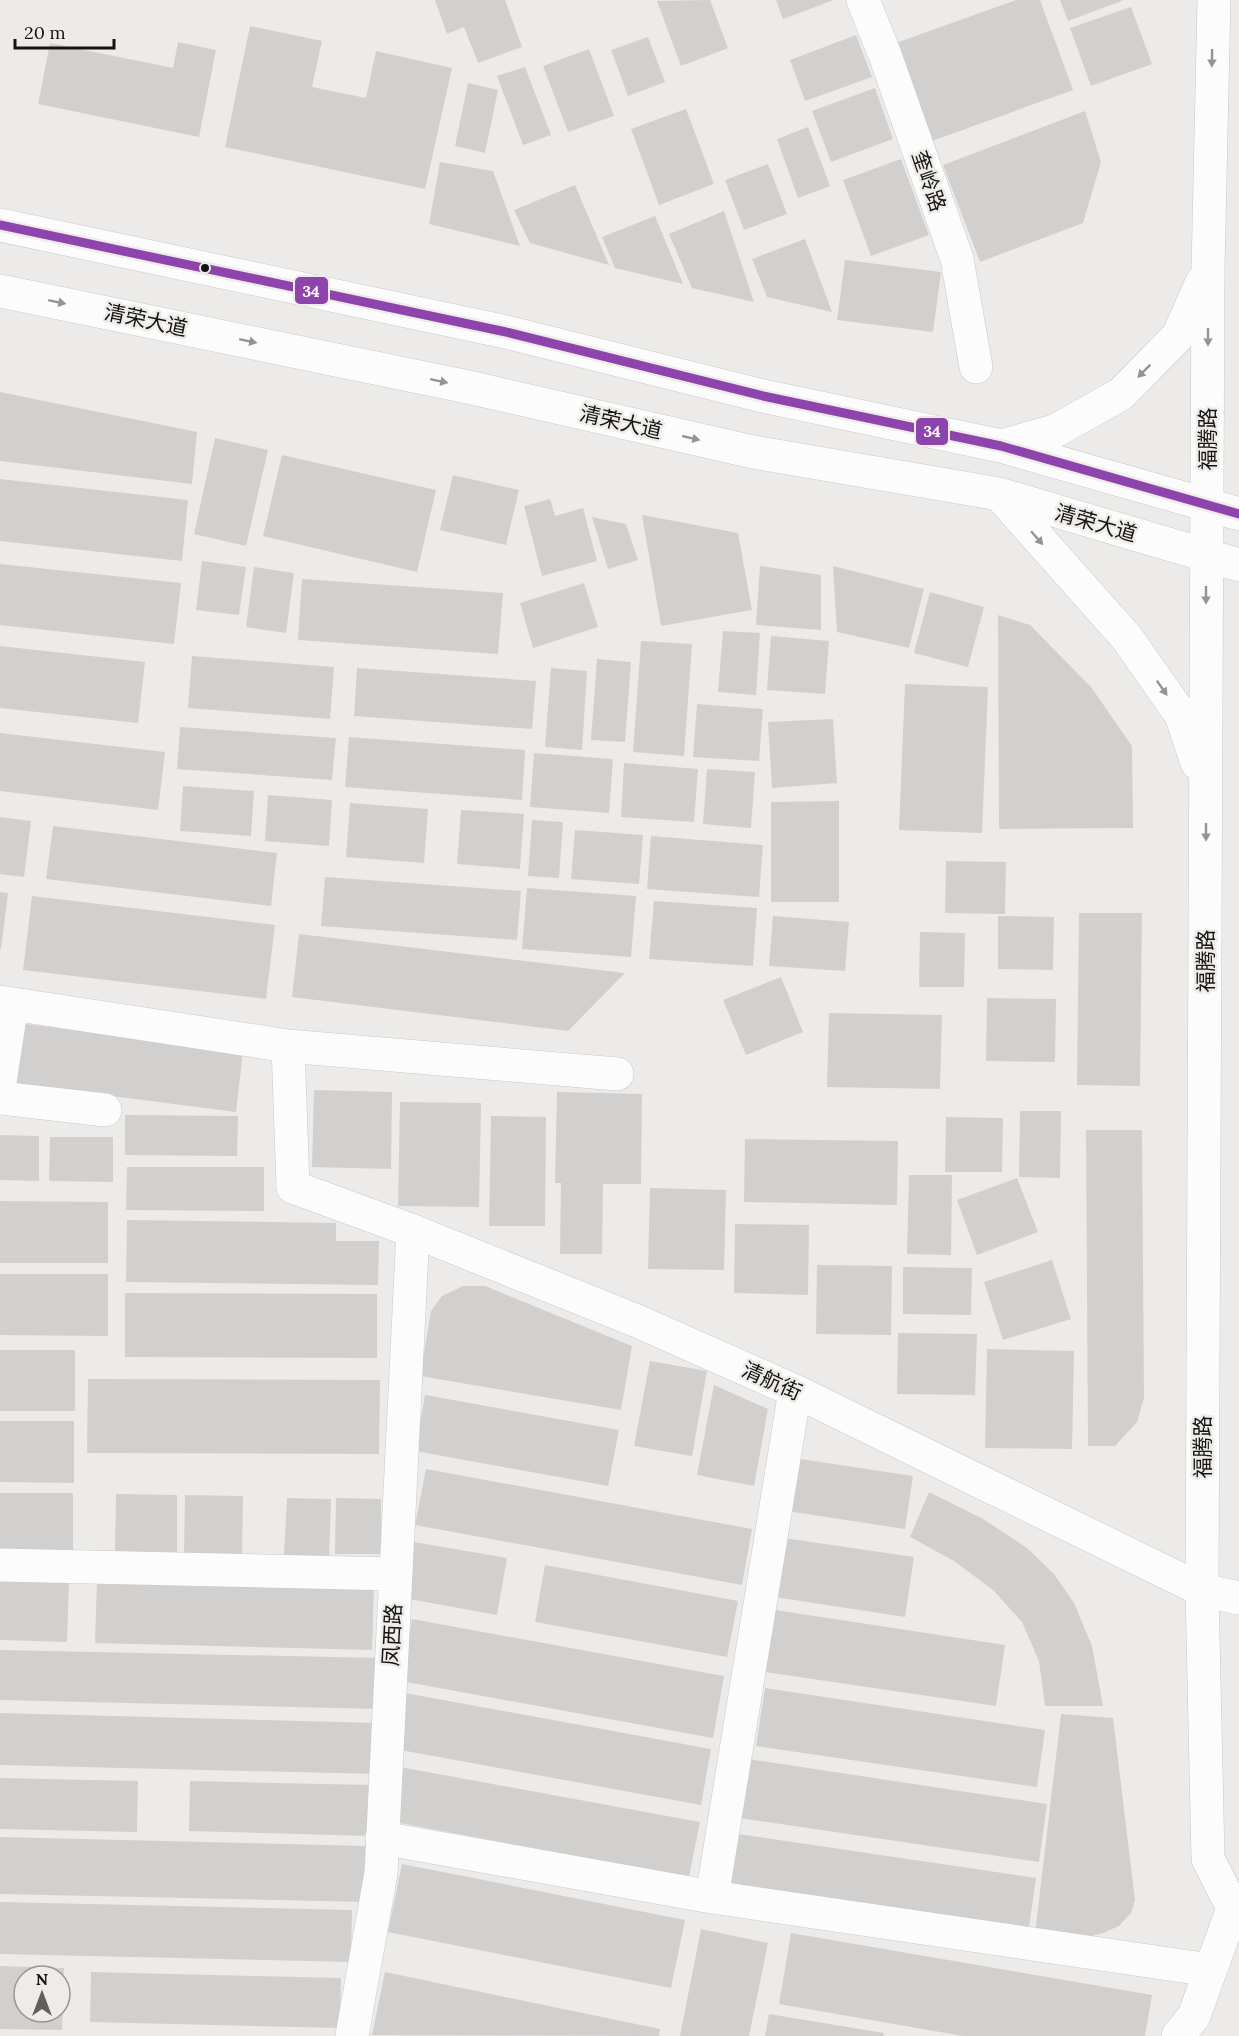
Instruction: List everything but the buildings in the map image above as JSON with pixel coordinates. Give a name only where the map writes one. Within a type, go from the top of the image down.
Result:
[{"type":"main road","name":"奎岭路","points":[[864,0],[957,259],[976,367]]},
{"type":"main road","name":"福腾路","points":[[1214,0],[1208,270],[1202,1590],[1208,1859],[1236,1905]]},
{"type":"main road","points":[[0,225],[506,332],[763,396],[1002,446],[1239,514]]},
{"type":"main road","points":[[1002,446],[1055,431],[1121,394],[1178,336],[1208,270]]},
{"type":"main road","name":"清荣大道","points":[[0,291],[468,387],[753,452],[999,494],[1239,565]]},
{"type":"main road","points":[[999,494],[1128,638],[1181,715],[1206,787]]},
{"type":"main road","points":[[0,1082],[6,1003],[288,1046],[617,1074]]},
{"type":"main road","name":"清航街","points":[[288,1046],[293,1186],[637,1321],[795,1391],[1202,1590],[1239,1598]]},
{"type":"main road","points":[[0,1098],[105,1110]]},
{"type":"main road","name":"凤西路","points":[[351,2036],[381,1873],[412,1231]]},
{"type":"main road","points":[[712,1897],[795,1391]]},
{"type":"main road","points":[[0,1565],[395,1574]]},
{"type":"main road","points":[[382,1838],[712,1897],[1210,1970]]},
{"type":"main road","points":[[1178,2036],[1194,2016],[1236,1905]]},
{"type":"transit line","name":"34","points":[[0,225],[506,332],[763,396],[1001,446],[1239,514]]}]
